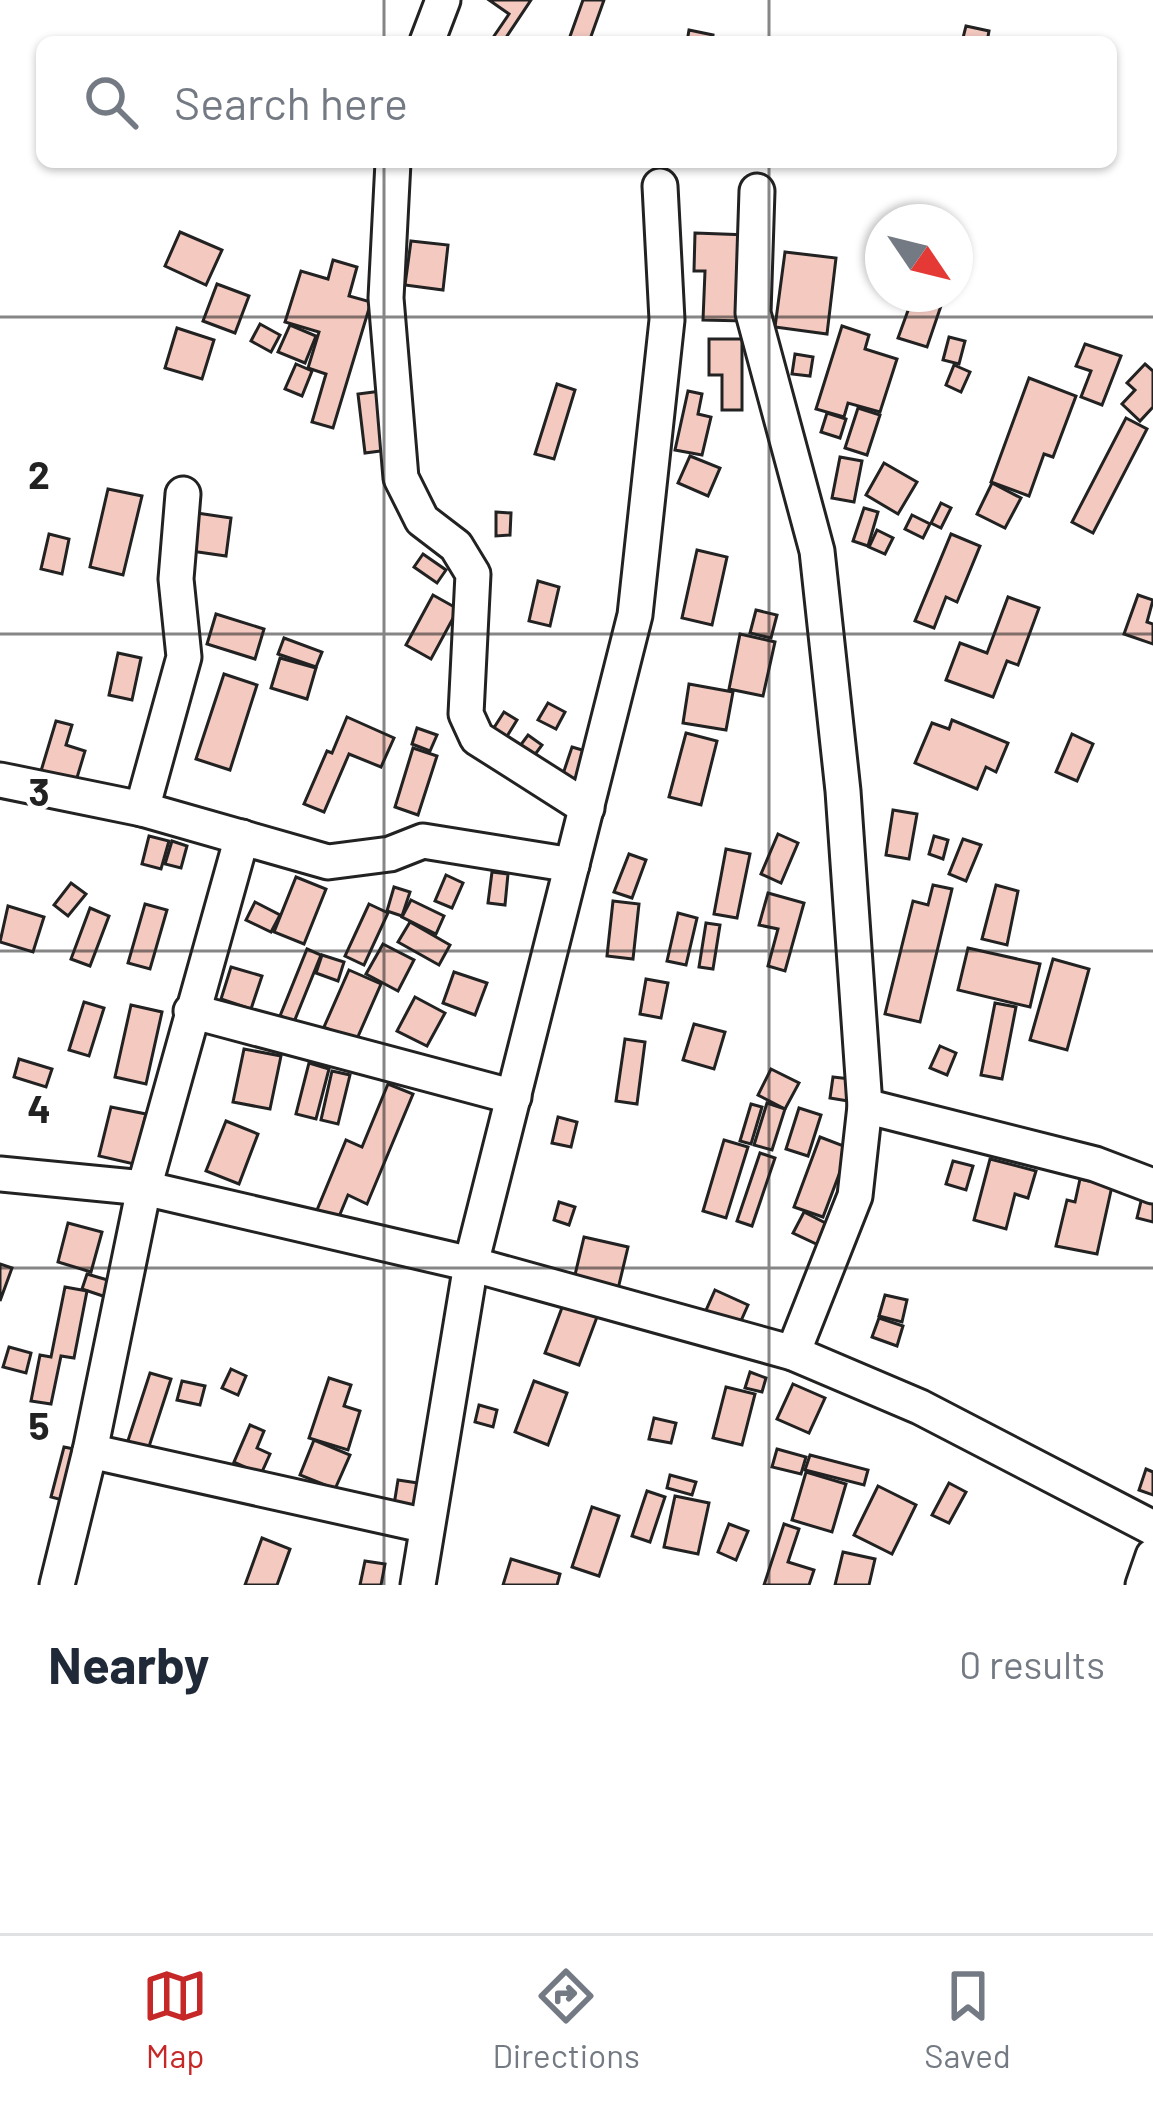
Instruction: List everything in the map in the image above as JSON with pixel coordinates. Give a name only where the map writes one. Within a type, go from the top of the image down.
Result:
[{"type":"street","points":[[429,36],[443,0]]},
{"type":"street","points":[[394,168],[386,298],[401,478],[422,520],[456,546],[473,574],[466,714],[477,738],[587,808]]},
{"type":"street","points":[[418,1585],[471,1264],[634,615],[667,320],[660,186]]},
{"type":"street","points":[[757,191],[753,313],[818,551],[843,791],[865,1106],[855,1196],[793,1353]]},
{"type":"street","points":[[142,809],[184,657],[176,579],[183,494]]},
{"type":"street","points":[[0,780],[142,809],[328,862],[390,854],[423,841],[572,865]]},
{"type":"street","points":[[57,1585],[144,1188],[242,837]]},
{"type":"street","points":[[191,1011],[514,1097]]},
{"type":"street","points":[[865,1106],[1094,1164],[1153,1186]]},
{"type":"street","points":[[0,1174],[144,1188],[471,1264],[793,1353],[920,1407],[1153,1528]]},
{"type":"street","points":[[90,1451],[427,1526]]},
{"type":"street","points":[[1143,1585],[1153,1556]]},
{"type":"building","points":[[489,0],[531,0],[507,36],[494,36],[509,14]]},
{"type":"building","points":[[583,0],[604,0],[591,36],[570,36]]},
{"type":"building","points":[[966,26],[989,31],[988,36],[964,36]]},
{"type":"building","points":[[180,232],[222,250],[206,285],[165,266]]},
{"type":"building","points":[[695,233],[748,235],[745,321],[703,320],[705,271],[694,271]]},
{"type":"building","points":[[411,241],[448,245],[443,290],[405,285]]},
{"type":"building","points":[[785,252],[836,258],[827,334],[775,327]]},
{"type":"building","points":[[333,260],[357,267],[349,296],[371,302],[333,428],[312,422],[326,374],[308,368],[319,332],[285,322],[301,271],[328,279]]},
{"type":"building","points":[[217,284],[249,296],[235,333],[203,321]]},
{"type":"building","points":[[907,312],[939,312],[927,347],[898,338]]},
{"type":"building","points":[[260,324],[280,335],[271,352],[251,341]]},
{"type":"building","points":[[290,325],[316,336],[305,363],[278,352]]},
{"type":"building","points":[[842,326],[869,335],[865,349],[897,359],[880,412],[848,403],[844,417],[816,409]]},
{"type":"building","points":[[177,328],[214,340],[202,379],[165,368]]},
{"type":"building","points":[[949,337],[965,341],[959,364],[943,360]]},
{"type":"building","points":[[709,339],[742,339],[742,410],[722,410],[722,375],[709,375]]},
{"type":"building","points":[[1085,344],[1121,356],[1102,405],[1081,397],[1091,371],[1076,366]]},
{"type":"building","points":[[795,354],[813,357],[810,376],[792,374]]},
{"type":"building","points":[[296,364],[312,371],[302,396],[285,389]]},
{"type":"building","points":[[1145,364],[1153,371],[1153,407],[1140,421],[1122,404],[1135,390],[1127,383]]},
{"type":"building","points":[[954,365],[970,372],[961,392],[946,385]]},
{"type":"building","points":[[1029,378],[1076,396],[1053,457],[1044,454],[1029,496],[991,482]]},
{"type":"building","points":[[557,384],[575,390],[554,459],[535,454]]},
{"type":"building","points":[[389,390],[396,449],[365,453],[358,394]]},
{"type":"building","points":[[688,391],[702,394],[698,414],[711,417],[702,455],[675,450]]},
{"type":"building","points":[[858,408],[880,415],[867,455],[845,448]]},
{"type":"building","points":[[827,413],[846,419],[840,438],[821,432]]},
{"type":"building","points":[[1126,418],[1147,429],[1093,533],[1072,522]]},
{"type":"building","points":[[690,456],[720,468],[708,496],[678,483]]},
{"type":"building","points":[[840,457],[862,461],[854,502],[832,498]]},
{"type":"building","points":[[884,463],[917,482],[898,514],[866,495]]},
{"type":"building","points":[[992,483],[1021,498],[1005,528],[977,514]]},
{"type":"building","points":[[108,489],[142,496],[123,575],[90,567]]},
{"type":"building","points":[[941,503],[951,508],[941,528],[931,523]]},
{"type":"building","points":[[864,508],[878,512],[868,546],[853,541]]},
{"type":"building","points":[[496,512],[511,513],[510,535],[496,536]]},
{"type":"building","points":[[197,513],[231,518],[226,556],[191,551]]},
{"type":"building","points":[[912,515],[930,524],[923,538],[905,529]]},
{"type":"building","points":[[877,530],[893,538],[885,554],[869,547]]},
{"type":"building","points":[[49,534],[69,539],[62,574],[41,569]]},
{"type":"building","points":[[951,534],[980,546],[957,602],[946,597],[934,628],[915,621]]},
{"type":"building","points":[[697,550],[727,557],[712,625],[682,618]]},
{"type":"building","points":[[423,554],[446,570],[437,583],[414,567]]},
{"type":"building","points":[[538,581],[559,587],[550,626],[529,621]]},
{"type":"building","points":[[433,595],[458,609],[431,659],[406,645]]},
{"type":"building","points":[[1138,595],[1153,600],[1147,622],[1153,624],[1153,644],[1124,634]]},
{"type":"building","points":[[1008,597],[1039,608],[1018,665],[1007,661],[993,697],[946,680],[960,643],[987,653]]},
{"type":"building","points":[[756,610],[777,615],[771,638],[750,633]]},
{"type":"building","points":[[216,614],[264,629],[255,659],[207,644]]},
{"type":"building","points":[[740,634],[775,642],[763,696],[729,689]]},
{"type":"building","points":[[284,638],[322,652],[316,667],[278,654]]},
{"type":"building","points":[[118,653],[141,658],[132,700],[109,695]]},
{"type":"building","points":[[280,658],[316,668],[307,699],[271,688]]},
{"type":"building","points":[[224,674],[257,685],[230,770],[196,759]]},
{"type":"building","points":[[689,684],[733,692],[726,730],[683,723]]},
{"type":"building","points":[[548,703],[565,712],[556,729],[538,720]]},
{"type":"building","points":[[504,712],[517,720],[504,741],[490,734]]},
{"type":"building","points":[[347,717],[394,738],[381,767],[349,754],[324,812],[304,804]]},
{"type":"building","points":[[952,720],[1008,743],[996,772],[986,767],[977,789],[915,763],[932,723],[949,729]]},
{"type":"building","points":[[56,721],[72,725],[66,745],[85,751],[76,781],[41,771]]},
{"type":"building","points":[[417,728],[437,735],[430,751],[412,744]]},
{"type":"building","points":[[686,733],[717,741],[701,805],[669,797]]},
{"type":"building","points":[[1072,734],[1093,744],[1077,781],[1056,772]]},
{"type":"building","points":[[528,735],[542,745],[531,760],[517,750]]},
{"type":"building","points":[[572,747],[589,752],[578,785],[561,780]]},
{"type":"building","points":[[413,748],[437,756],[418,815],[395,807]]},
{"type":"building","points":[[893,810],[917,814],[909,859],[886,855]]},
{"type":"building","points":[[778,834],[798,843],[781,883],[761,874]]},
{"type":"building","points":[[149,836],[169,841],[161,869],[142,864]]},
{"type":"building","points":[[934,836],[948,840],[943,859],[929,854]]},
{"type":"building","points":[[963,839],[981,845],[966,881],[949,874]]},
{"type":"building","points":[[172,841],[187,846],[181,868],[165,864]]},
{"type":"building","points":[[726,849],[750,854],[737,918],[714,914]]},
{"type":"building","points":[[629,854],[646,860],[632,898],[614,892]]},
{"type":"building","points":[[492,872],[508,874],[505,905],[488,903]]},
{"type":"building","points":[[446,875],[463,883],[452,908],[435,901]]},
{"type":"building","points":[[296,877],[326,889],[304,944],[274,932]]},
{"type":"building","points":[[71,883],[86,894],[68,916],[54,905]]},
{"type":"building","points":[[933,885],[952,889],[920,1022],[885,1014],[913,901],[928,905]]},
{"type":"building","points":[[996,885],[1018,891],[1007,945],[982,939]]},
{"type":"building","points":[[394,887],[410,892],[402,916],[387,911]]},
{"type":"building","points":[[768,893],[804,903],[785,971],[768,966],[778,929],[759,925]]},
{"type":"building","points":[[411,900],[444,916],[436,934],[402,917]]},
{"type":"building","points":[[613,901],[639,904],[633,959],[607,956]]},
{"type":"building","points":[[255,902],[280,915],[271,932],[246,920]]},
{"type":"building","points":[[145,904],[167,910],[150,969],[128,963]]},
{"type":"building","points":[[369,904],[388,913],[364,965],[345,956]]},
{"type":"building","points":[[8,906],[44,917],[33,952],[0,942]]},
{"type":"building","points":[[90,908],[109,916],[90,966],[71,959]]},
{"type":"building","points":[[678,913],[697,918],[686,965],[667,961]]},
{"type":"building","points":[[410,922],[450,945],[439,965],[398,942]]},
{"type":"building","points":[[706,923],[720,925],[713,969],[699,967]]},
{"type":"building","points":[[383,944],[414,960],[398,991],[366,974]]},
{"type":"building","points":[[968,948],[1040,964],[1030,1007],[958,990]]},
{"type":"building","points":[[307,949],[321,955],[294,1022],[280,1016]]},
{"type":"building","points":[[322,955],[344,962],[338,981],[316,973]]},
{"type":"building","points":[[1053,959],[1089,969],[1067,1050],[1030,1040]]},
{"type":"building","points":[[231,967],[262,976],[251,1009],[221,999]]},
{"type":"building","points":[[349,970],[381,984],[356,1041],[324,1027]]},
{"type":"building","points":[[454,972],[487,983],[475,1015],[443,1003]]},
{"type":"building","points":[[646,979],[668,983],[661,1018],[640,1014]]},
{"type":"building","points":[[415,997],[445,1013],[427,1046],[397,1031]]},
{"type":"building","points":[[84,1002],[104,1008],[89,1056],[69,1050]]},
{"type":"building","points":[[995,1003],[1016,1007],[1002,1079],[981,1075]]},
{"type":"building","points":[[131,1005],[162,1012],[146,1084],[115,1077]]},
{"type":"building","points":[[694,1024],[725,1032],[714,1069],[683,1060]]},
{"type":"building","points":[[625,1039],[645,1042],[637,1104],[616,1101]]},
{"type":"building","points":[[940,1046],[956,1053],[947,1075],[930,1068]]},
{"type":"building","points":[[244,1049],[281,1056],[270,1109],[233,1102]]},
{"type":"building","points":[[19,1059],[52,1069],[46,1087],[14,1077]]},
{"type":"building","points":[[309,1063],[329,1069],[316,1119],[296,1114]]},
{"type":"building","points":[[771,1069],[799,1083],[785,1109],[758,1095]]},
{"type":"building","points":[[332,1071],[350,1075],[338,1124],[321,1120]]},
{"type":"building","points":[[833,1077],[851,1079],[848,1101],[830,1098]]},
{"type":"building","points":[[388,1084],[413,1094],[367,1204],[348,1195],[338,1219],[317,1210],[346,1140],[362,1147]]},
{"type":"building","points":[[767,1103],[785,1109],[772,1150],[754,1145]]},
{"type":"building","points":[[751,1104],[762,1107],[751,1144],[740,1141]]},
{"type":"building","points":[[111,1107],[146,1114],[134,1164],[99,1156]]},
{"type":"building","points":[[799,1108],[821,1115],[808,1156],[786,1149]]},
{"type":"building","points":[[558,1117],[577,1122],[571,1147],[552,1143]]},
{"type":"building","points":[[226,1121],[258,1134],[239,1184],[206,1171]]},
{"type":"building","points":[[820,1137],[849,1148],[823,1217],[794,1207]]},
{"type":"building","points":[[724,1140],[748,1147],[726,1218],[703,1211]]},
{"type":"building","points":[[760,1153],[775,1158],[752,1226],[737,1221]]},
{"type":"building","points":[[990,1159],[1036,1171],[1028,1198],[1015,1194],[1006,1229],[974,1220]]},
{"type":"building","points":[[953,1161],[973,1166],[966,1190],[946,1184]]},
{"type":"building","points":[[1080,1179],[1112,1186],[1097,1254],[1056,1246],[1067,1200],[1075,1202]]},
{"type":"building","points":[[1143,1193],[1153,1196],[1153,1222],[1137,1218]]},
{"type":"building","points":[[559,1202],[575,1207],[569,1225],[554,1220]]},
{"type":"building","points":[[804,1212],[837,1229],[827,1249],[793,1233]]},
{"type":"building","points":[[68,1223],[102,1232],[91,1272],[58,1262]]},
{"type":"building","points":[[584,1237],[628,1247],[618,1289],[574,1279]]},
{"type":"building","points":[[0,1264],[12,1268],[0,1301]]},
{"type":"building","points":[[87,1274],[118,1283],[112,1299],[82,1289]]},
{"type":"building","points":[[65,1287],[87,1291],[74,1358],[61,1356],[51,1404],[31,1401],[40,1355],[51,1357]]},
{"type":"building","points":[[715,1290],[748,1305],[736,1332],[703,1317]]},
{"type":"building","points":[[885,1295],[907,1300],[902,1322],[879,1316]]},
{"type":"building","points":[[563,1305],[597,1317],[579,1365],[545,1353]]},
{"type":"building","points":[[879,1318],[903,1326],[897,1346],[872,1337]]},
{"type":"building","points":[[9,1347],[31,1353],[26,1373],[3,1367]]},
{"type":"building","points":[[231,1369],[246,1376],[238,1395],[222,1388]]},
{"type":"building","points":[[750,1372],[766,1378],[762,1392],[745,1388]]},
{"type":"building","points":[[150,1373],[171,1379],[144,1462],[123,1456]]},
{"type":"building","points":[[329,1378],[351,1385],[344,1406],[360,1411],[348,1450],[309,1438]]},
{"type":"building","points":[[182,1381],[205,1386],[200,1405],[177,1400]]},
{"type":"building","points":[[534,1381],[567,1393],[548,1445],[515,1432]]},
{"type":"building","points":[[793,1384],[825,1398],[809,1433],[777,1419]]},
{"type":"building","points":[[726,1387],[755,1394],[742,1445],[713,1438]]},
{"type":"building","points":[[479,1405],[497,1410],[493,1427],[475,1422]]},
{"type":"building","points":[[654,1418],[676,1423],[671,1443],[649,1439]]},
{"type":"building","points":[[250,1425],[264,1431],[257,1448],[270,1454],[261,1474],[234,1462]]},
{"type":"building","points":[[314,1440],[350,1455],[335,1489],[300,1475]]},
{"type":"building","points":[[64,1447],[79,1450],[66,1501],[51,1497]]},
{"type":"building","points":[[777,1449],[806,1457],[801,1474],[772,1467]]},
{"type":"building","points":[[810,1455],[868,1470],[864,1485],[805,1470]]},
{"type":"building","points":[[1146,1469],[1153,1472],[1153,1495],[1139,1490]]},
{"type":"building","points":[[806,1472],[846,1484],[832,1532],[792,1520]]},
{"type":"building","points":[[670,1475],[696,1482],[692,1495],[667,1488]]},
{"type":"building","points":[[398,1480],[418,1483],[412,1514],[393,1511]]},
{"type":"building","points":[[949,1483],[966,1492],[949,1523],[932,1515]]},
{"type":"building","points":[[878,1486],[916,1505],[892,1554],[854,1535]]},
{"type":"building","points":[[647,1491],[665,1497],[650,1542],[632,1536]]},
{"type":"building","points":[[675,1496],[709,1503],[698,1554],[664,1547]]},
{"type":"building","points":[[592,1507],[619,1516],[599,1576],[572,1567]]},
{"type":"building","points":[[729,1524],[748,1531],[736,1560],[718,1552]]},
{"type":"building","points":[[784,1524],[799,1529],[788,1562],[814,1570],[809,1585],[764,1585]]},
{"type":"building","points":[[262,1538],[290,1549],[277,1585],[245,1585]]},
{"type":"building","points":[[843,1552],[875,1559],[869,1585],[835,1585]]},
{"type":"building","points":[[511,1559],[560,1574],[557,1585],[503,1585]]},
{"type":"building","points":[[365,1561],[385,1564],[381,1585],[360,1585]]}]
